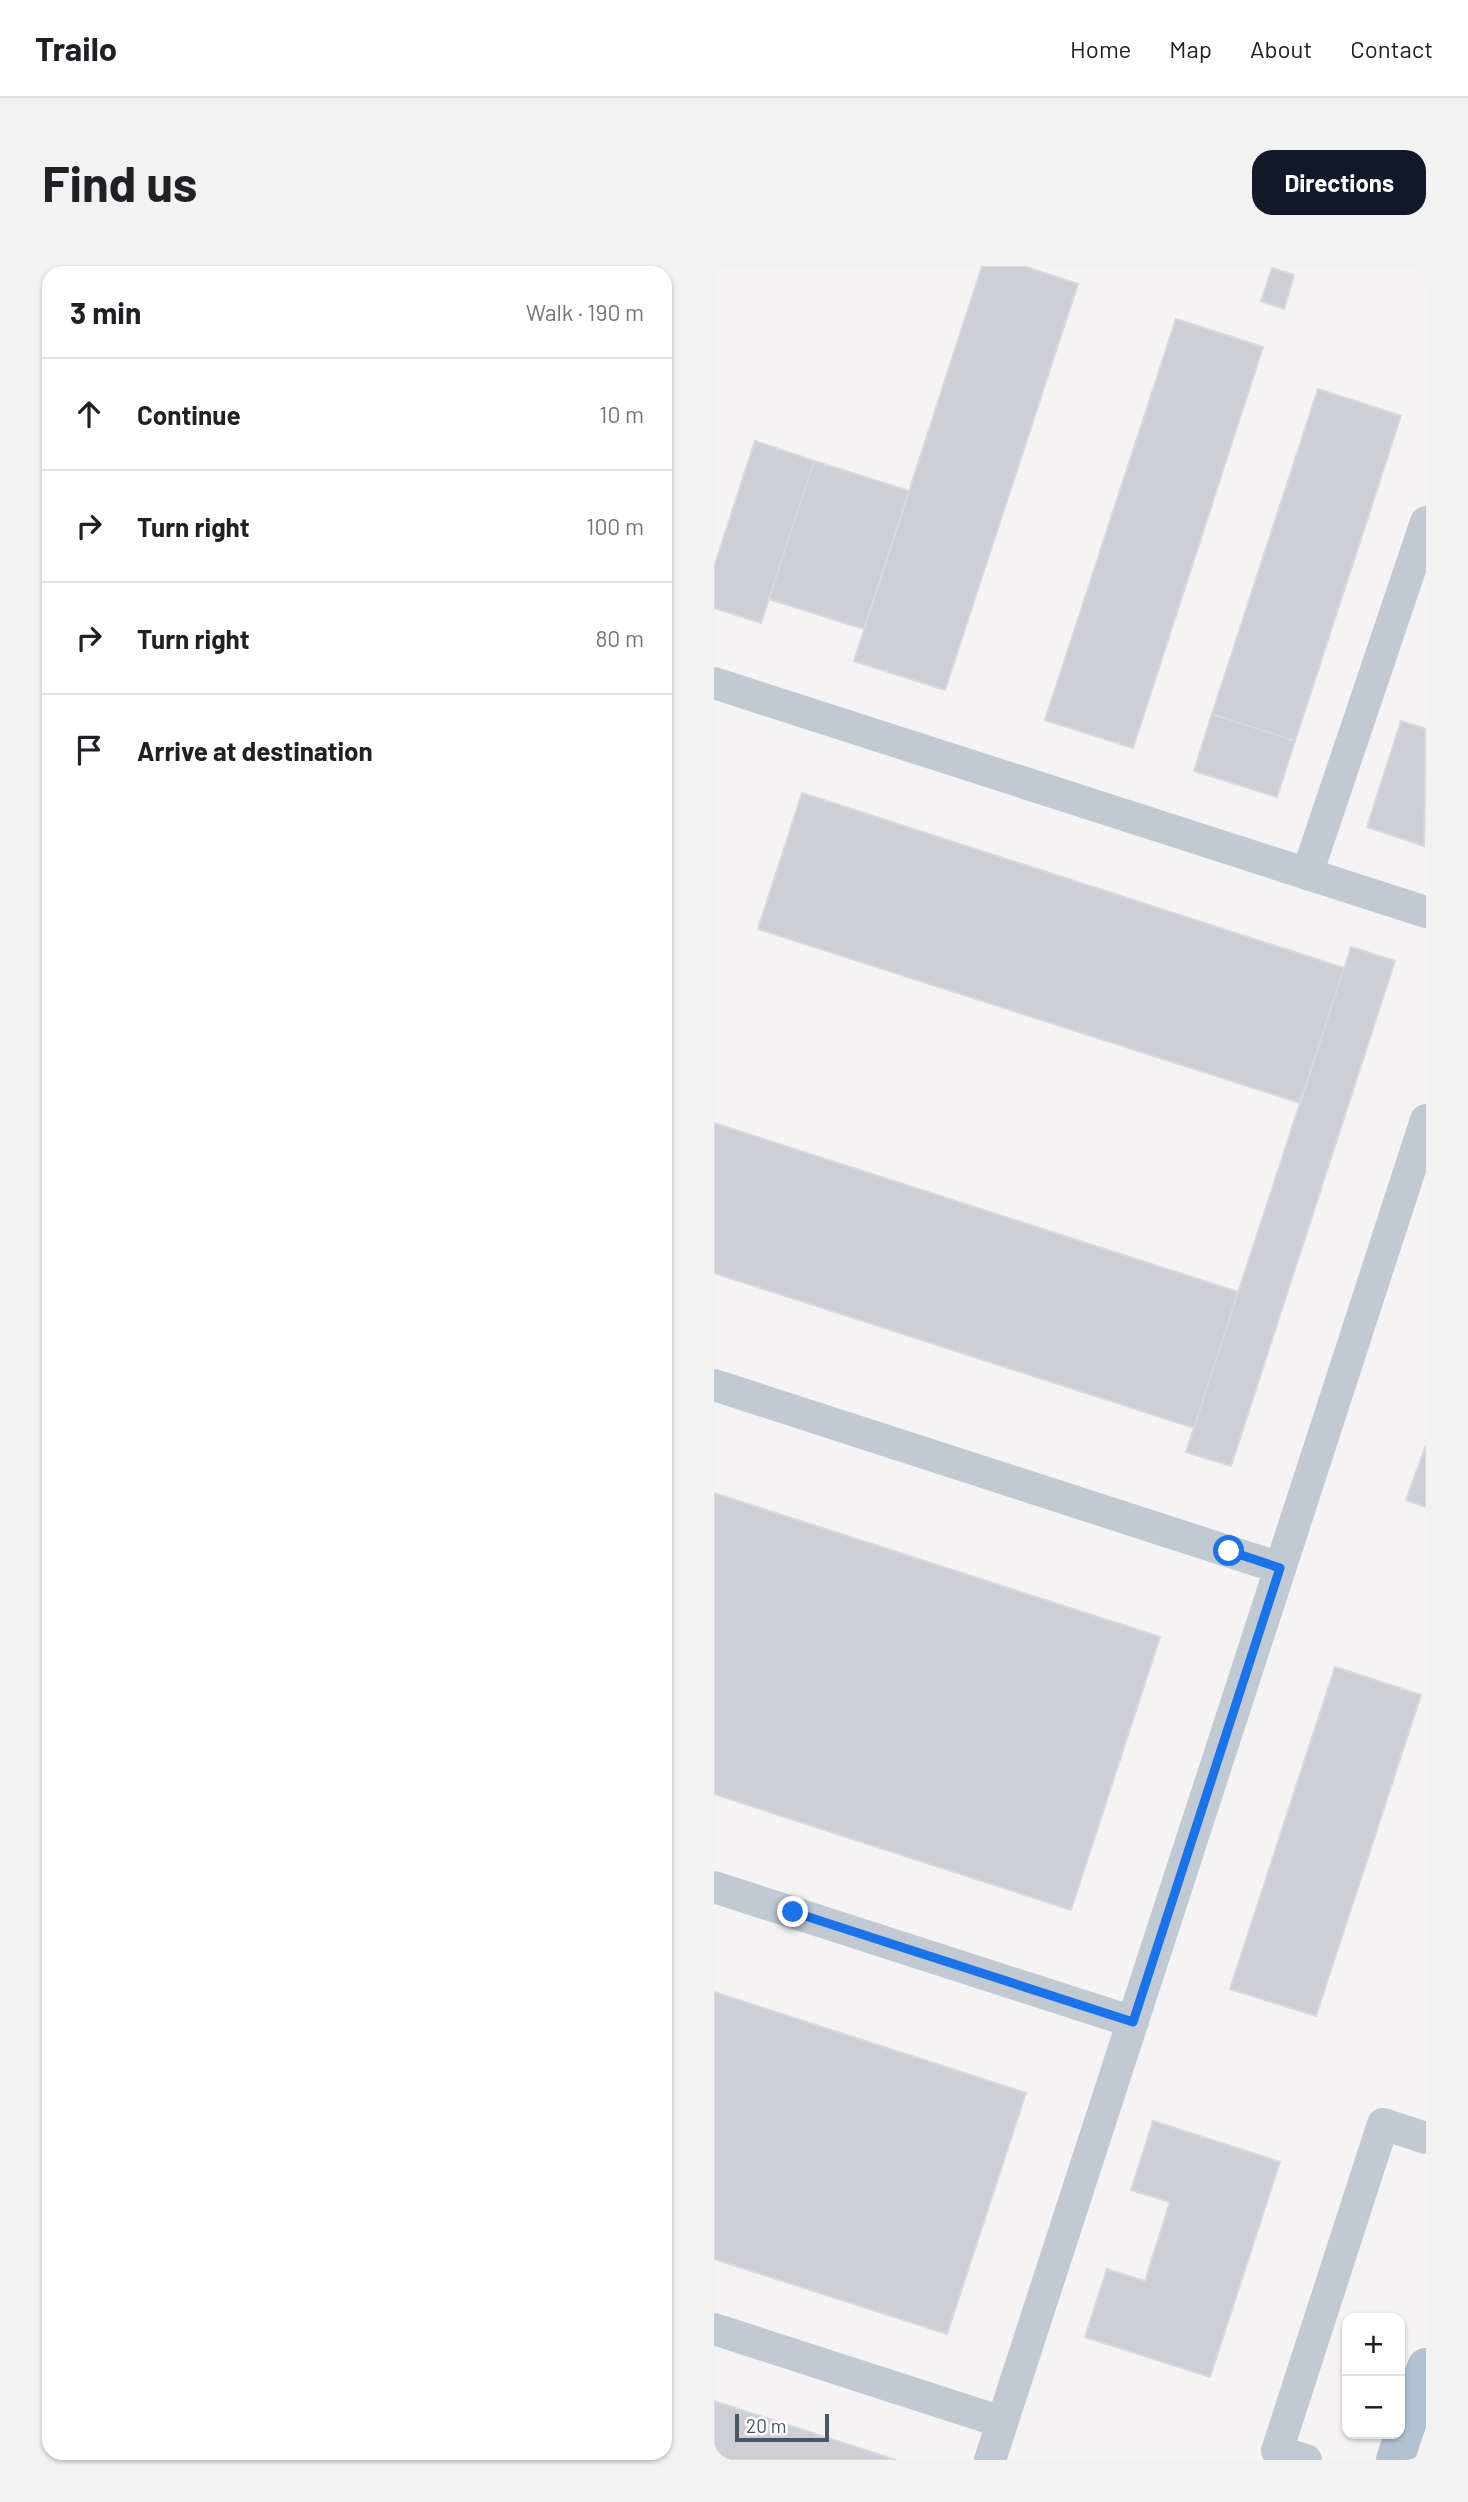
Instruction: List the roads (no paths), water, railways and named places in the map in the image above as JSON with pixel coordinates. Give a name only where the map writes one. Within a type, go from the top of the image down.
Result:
[{"type":"main road","points":[[1395,2460],[1426,2367]]},
{"type":"lane","points":[[1307,874],[1426,522]]},
{"type":"lane","points":[[714,683],[1426,912]]},
{"type":"lane","points":[[990,2460],[1426,1120]]},
{"type":"lane","points":[[714,1385],[1280,1568]]},
{"type":"lane","points":[[714,1887],[1133,2022]]},
{"type":"lane","points":[[1306,2460],[1277,2451],[1383,2124],[1426,2138]]},
{"type":"lane","points":[[714,2329],[1002,2422]]}]
